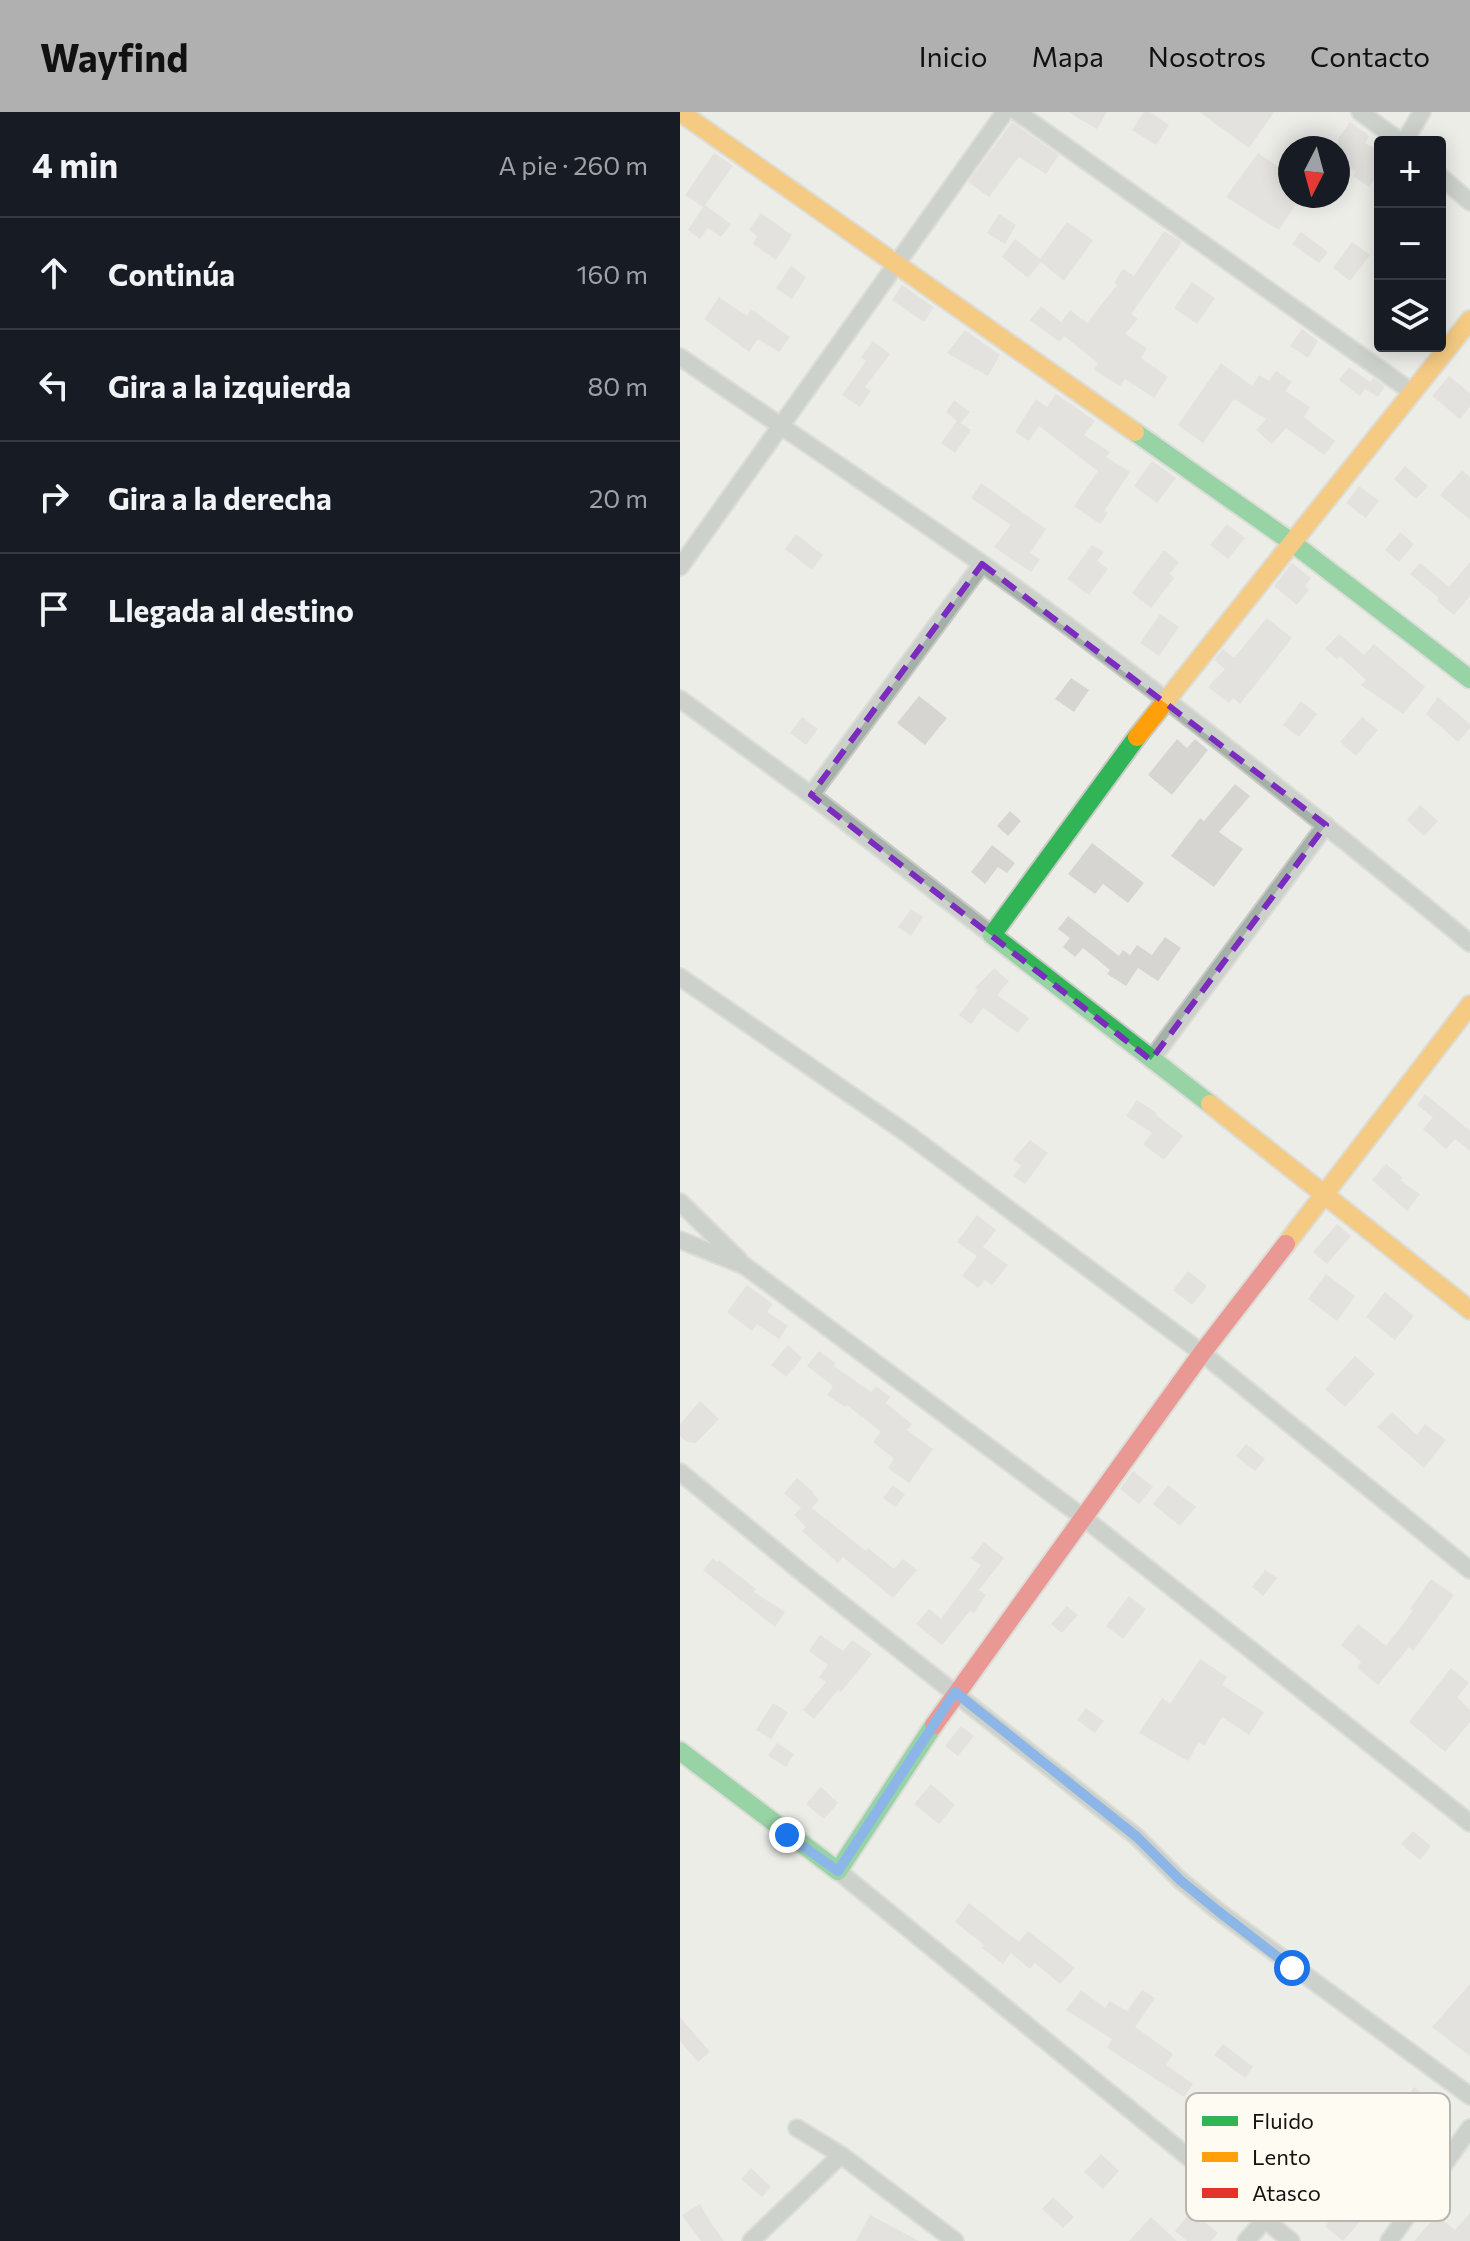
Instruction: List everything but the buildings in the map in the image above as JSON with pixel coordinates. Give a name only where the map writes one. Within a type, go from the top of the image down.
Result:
[{"type":"street","points":[[680,112],[1290,541],[1467,670]]},
{"type":"street","points":[[680,567],[1005,112]]},
{"type":"street","points":[[1017,112],[1412,392]]},
{"type":"street","points":[[1360,112],[1394,136]]},
{"type":"street","points":[[1406,136],[1422,112]]},
{"type":"street","points":[[1446,181],[1470,202]]},
{"type":"street","points":[[992,935],[1165,699],[1470,320]]},
{"type":"street","points":[[680,357],[982,564],[1165,699],[1470,943]]},
{"type":"street","points":[[811,795],[982,564]]},
{"type":"street","points":[[680,699],[811,795],[1327,1194],[1470,1310]]},
{"type":"street","points":[[1151,1060],[1326,825]]},
{"type":"street","points":[[680,977],[909,1135],[1202,1353],[1470,1570]]},
{"type":"street","points":[[838,1871],[955,1692],[1202,1353],[1470,1005]]},
{"type":"street","points":[[682,1210],[745,1266],[1084,1518],[1470,1823]]},
{"type":"street","points":[[680,1240],[745,1266]]},
{"type":"street","points":[[680,1472],[805,1575],[1137,1837],[1180,1880],[1218,1911],[1470,2096]]},
{"type":"street","points":[[680,1751],[838,1871],[1186,2154]]},
{"type":"street","points":[[797,2128],[841,2155],[955,2241]]},
{"type":"street","points":[[1450,2156],[1470,2128]]},
{"type":"street","points":[[751,2241],[841,2155]]},
{"type":"street","points":[[1246,2241],[1264,2221]]},
{"type":"street","points":[[1268,2221],[1291,2241]]},
{"type":"street","points":[[1389,2241],[1403,2221]]},
{"type":"highlighted area","points":[[982,564],[1326,825],[1151,1060],[811,795]]},
{"type":"traffic: fast","points":[[1135,432],[1290,541],[1470,679]]},
{"type":"traffic: fast","points":[[1137,737],[992,935],[1210,1104]]},
{"type":"traffic: fast","points":[[680,1751],[838,1871],[934,1725]]},
{"type":"traffic: slow","points":[[680,112],[1135,432]]},
{"type":"traffic: slow","points":[[1137,737],[1470,320]]},
{"type":"traffic: slow","points":[[1286,1244],[1470,1005]]},
{"type":"traffic: slow","points":[[1210,1104],[1470,1310]]},
{"type":"traffic: jam","points":[[934,1725],[1202,1353],[1286,1244]]},
{"type":"route","points":[[787,1835],[838,1871],[955,1692],[1137,1837],[1180,1880],[1292,1968]]}]
